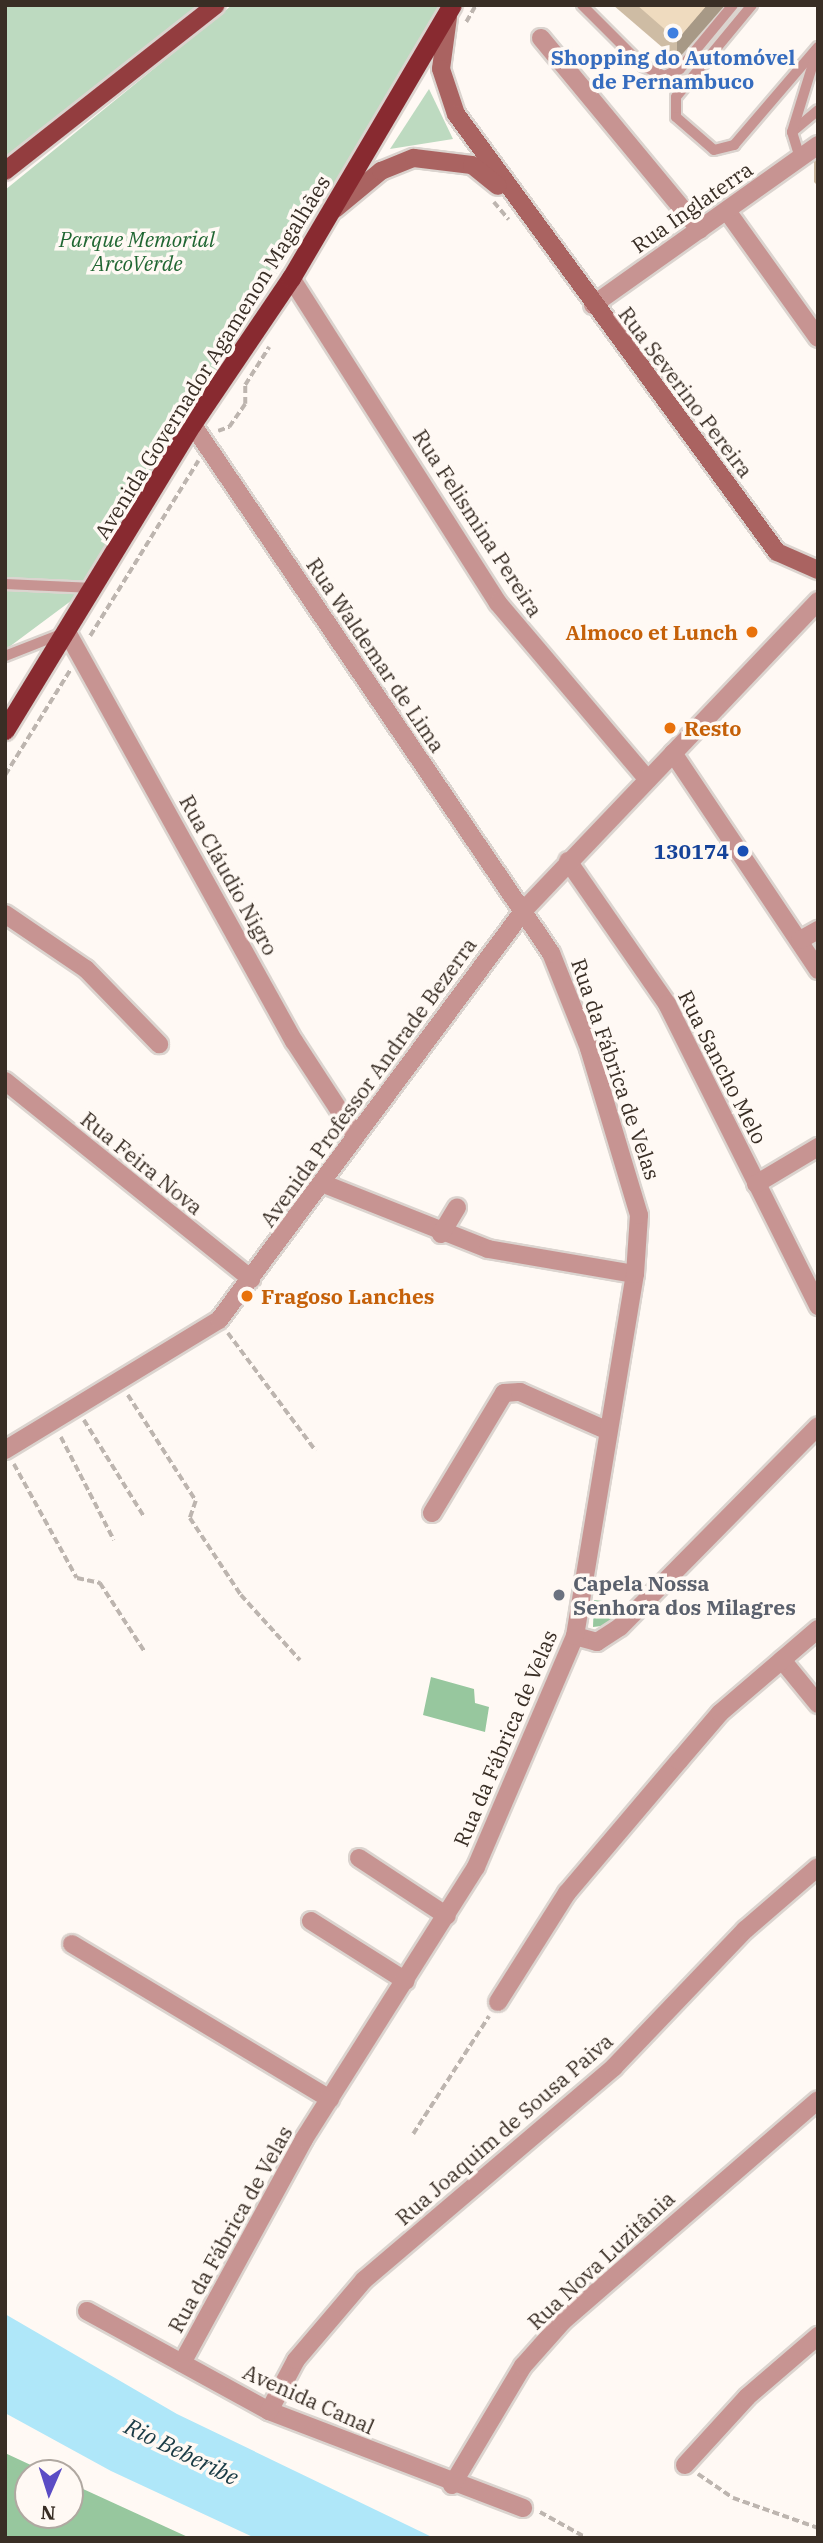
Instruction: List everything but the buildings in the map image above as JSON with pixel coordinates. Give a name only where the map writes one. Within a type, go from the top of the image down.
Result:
[{"type":"highway","name":"Avenida Governador Agamenon Magalhães","points":[[5,730],[192,425],[291,278],[451,6]]},
{"type":"main road","points":[[5,171],[216,5]]},
{"type":"main road","name":"Rua Severino Pereira","points":[[451,6],[442,46],[445,89],[456,114],[525,226]]},
{"type":"main road","name":"Rua Severino Pereira","points":[[329,214],[381,171],[432,156],[486,173],[525,226],[593,305],[777,552],[818,570]]},
{"type":"street","points":[[541,38],[700,230]]},
{"type":"street","name":"Rua Inglaterra","points":[[593,305],[818,145]]},
{"type":"street","points":[[727,211],[818,338]]},
{"type":"street","name":"Rua Felismina Pereira","points":[[291,278],[498,603],[647,779]]},
{"type":"street","name":"Rua Waldemar de Lima","points":[[192,425],[524,910]]},
{"type":"street","name":"Avenida Professor Andrade Bezerra","points":[[6,1450],[219,1320],[324,1184],[356,1136],[524,910],[818,601]]},
{"type":"street","name":"Rua Cláudio Nigro","points":[[67,632],[294,1041],[356,1136]]},
{"type":"street","points":[[673,752],[818,970]]},
{"type":"street","name":"Rua Sancho Melo","points":[[568,861],[667,1004],[818,1306]]},
{"type":"street","name":"Rua da Fábrica de Velas","points":[[182,2363],[330,2099],[476,1867],[575,1636],[606,1430],[635,1274],[635,1187],[568,986],[524,910]]},
{"type":"street","points":[[5,914],[86,969],[159,1044]]},
{"type":"street","points":[[800,940],[818,930]]},
{"type":"street","name":"Rua Feira Nova","points":[[5,1081],[251,1279]]},
{"type":"street","points":[[757,1184],[818,1147]]},
{"type":"street","points":[[324,1184],[441,1234],[488,1249],[635,1274]]},
{"type":"street","points":[[441,1234],[457,1207]]},
{"type":"street","points":[[432,1513],[504,1393],[520,1392],[606,1430]]},
{"type":"street","points":[[575,1636],[597,1642],[620,1628],[818,1426]]},
{"type":"street","points":[[498,2003],[567,1894],[720,1713],[818,1629]]},
{"type":"street","points":[[782,1660],[818,1704]]},
{"type":"street","points":[[359,1858],[447,1916]]},
{"type":"street","name":"Rua Joaquim de Sousa Paiva","points":[[269,2411],[296,2360],[364,2280],[614,2067],[745,1930],[818,1867]]},
{"type":"street","points":[[311,1922],[406,1981]]},
{"type":"street","points":[[72,1944],[330,2099]]},
{"type":"street","name":"Rua Nova Luzitânia","points":[[452,2485],[523,2366],[563,2321],[818,2100]]},
{"type":"street","name":"Avenida Canal","points":[[87,2311],[269,2411],[452,2485],[523,2508]]},
{"type":"street","points":[[685,2465],[747,2397],[818,2336]]},
{"type":"lane","points":[[582,5],[643,65],[664,76],[680,69],[733,5]]},
{"type":"lane","points":[[751,5],[676,97],[676,117],[714,150],[734,145],[818,49]]},
{"type":"lane","points":[[800,158],[792,132],[818,49]]},
{"type":"lane","points":[[792,132],[818,110]]},
{"type":"lane","points":[[5,584],[94,588]]},
{"type":"lane","points":[[5,656],[67,632]]},
{"type":"path","points":[[464,26],[476,5]]},
{"type":"path","points":[[484,190],[525,226]]},
{"type":"path","points":[[5,775],[207,445],[245,404],[245,385],[275,338]]},
{"type":"path","points":[[219,1320],[316,1451]]},
{"type":"path","points":[[119,1382],[196,1501],[190,1518],[241,1595],[300,1660]]},
{"type":"path","points":[[76,1406],[145,1518]]},
{"type":"path","points":[[54,1422],[114,1540]]},
{"type":"path","points":[[6,1450],[77,1578],[100,1583],[145,1652]]},
{"type":"path","points":[[413,2134],[498,2003]]},
{"type":"path","points":[[685,2465],[733,2498],[818,2528]]},
{"type":"path","points":[[523,2508],[548,2513],[587,2538]]},
{"type":"green space","points":[[5,5],[209,5],[5,179]]},
{"type":"green space","name":"Parque Memorial ArcoVerde","points":[[232,5],[448,5],[268,288],[87,589],[5,650],[5,190]]},
{"type":"green space","points":[[429,89],[453,139],[390,149]]},
{"type":"green space","points":[[594,1600],[630,1604],[618,1624],[593,1627]]},
{"type":"green space","points":[[431,1677],[474,1689],[475,1703],[489,1707],[485,1732],[423,1715]]},
{"type":"green space","points":[[5,2453],[18,2459],[14,2459],[14,2529],[84,2529],[84,2489],[190,2538],[5,2538]]},
{"type":"water","name":"Rio Beberibe","points":[[5,2314],[177,2414],[434,2538],[255,2538],[111,2471],[5,2413]]},
{"type":"place","name":"Shopping do Automóvel de Pernambuco","points":[[673,33]]},
{"type":"place","name":"Almoco et Lunch","points":[[752,632]]},
{"type":"place","name":"Resto","points":[[670,728]]},
{"type":"place","name":"130174","points":[[743,851]]},
{"type":"place","name":"Fragoso Lanches","points":[[247,1296]]},
{"type":"place","name":"Capela Nossa Senhora dos Milagres","points":[[559,1595]]}]
